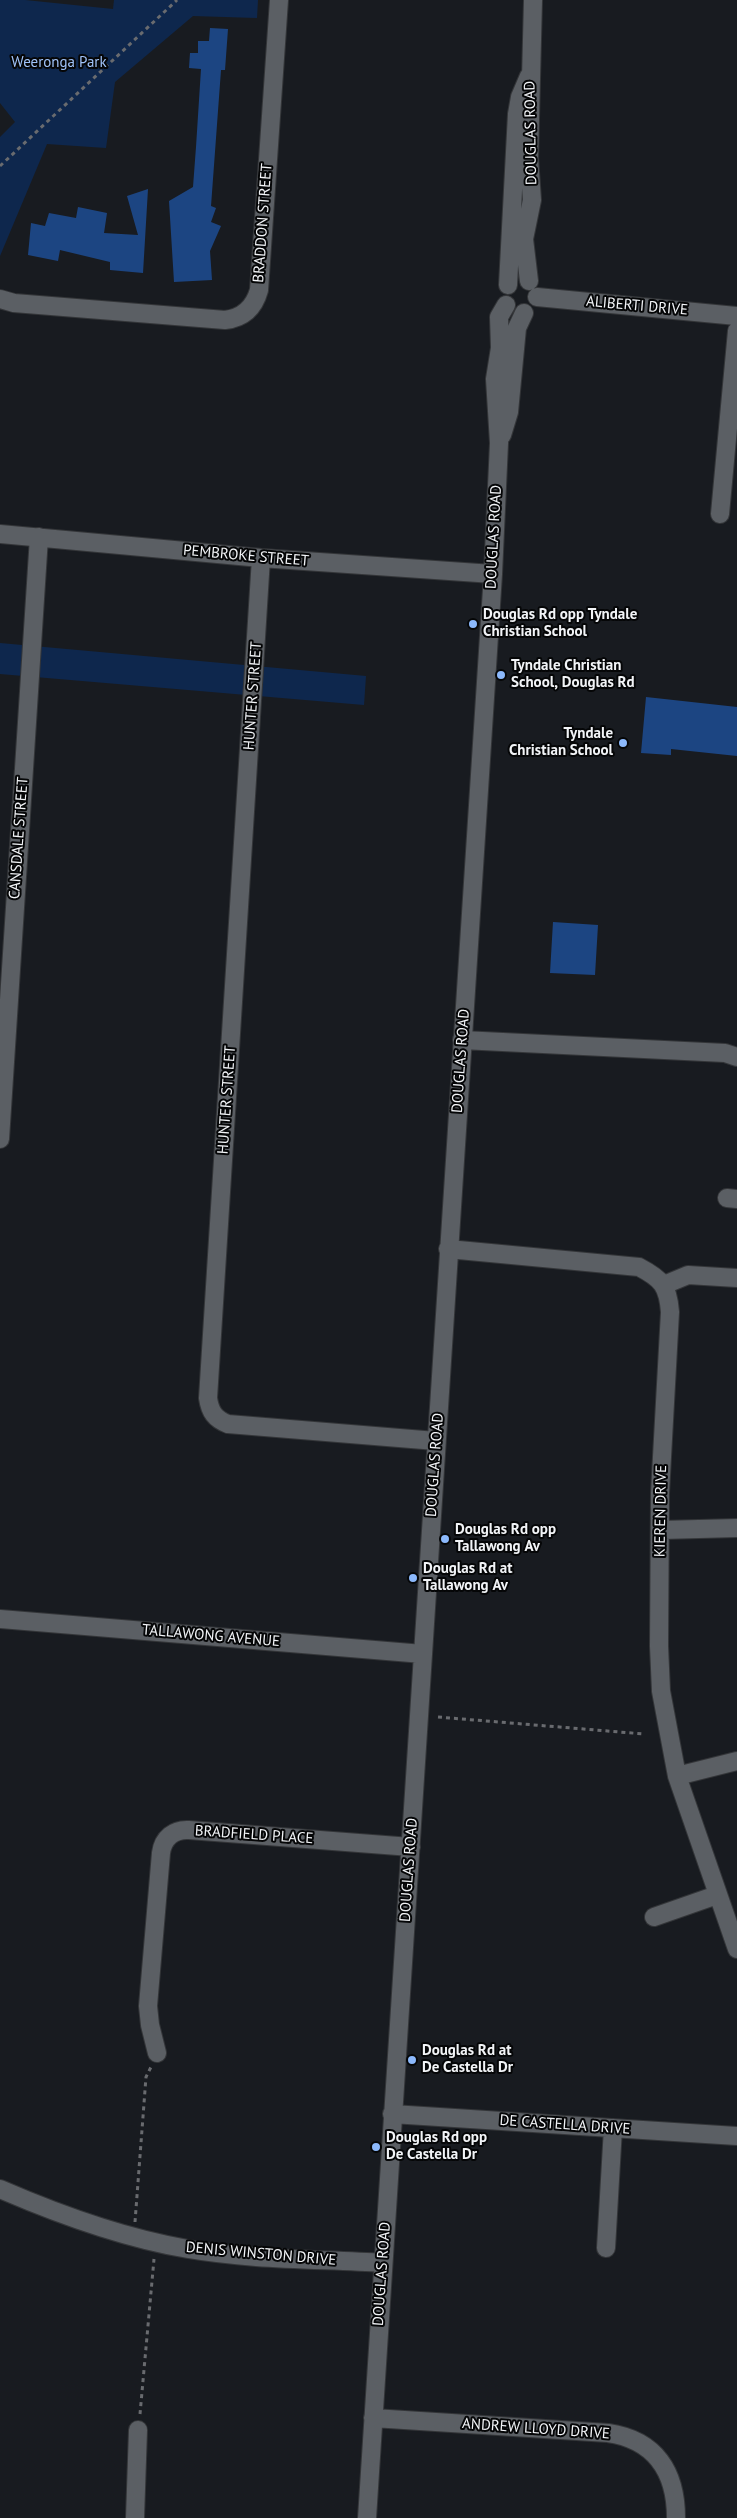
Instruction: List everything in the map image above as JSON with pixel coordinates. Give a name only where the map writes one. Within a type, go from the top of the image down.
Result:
[{"type":"street","name":"BRADDON STREET","points":[[0,299],[14,303],[225,320],[240,317],[253,306],[259,290],[278,0]]},
{"type":"street","name":"DOUGLAS ROAD","points":[[499,443],[509,412],[517,328],[524,313],[533,307],[533,289],[524,239],[532,200],[529,158],[532,102],[530,73],[533,0]]},
{"type":"street","name":"DOUGLAS ROAD","points":[[367,2518],[382,2263],[411,1847],[448,1248],[493,574],[499,443],[495,379],[500,348],[499,317],[506,305],[503,294],[508,285],[517,114],[520,97],[530,73]]},
{"type":"street","points":[[508,285],[517,280],[533,289]]},
{"type":"street","name":"ALIBERTI DRIVE","points":[[533,289],[737,316]]},
{"type":"street","points":[[506,305],[514,312],[524,313]]},
{"type":"street","points":[[720,514],[737,331]]},
{"type":"street","name":"PEMBROKE STREET","points":[[0,534],[261,558],[493,574]]},
{"type":"street","name":"CANSDALE STREET","points":[[0,1139],[39,537]]},
{"type":"street","name":"HUNTER STREET","points":[[261,558],[208,1398],[209,1407],[214,1416],[228,1424],[436,1441]]},
{"type":"street","points":[[462,1040],[725,1053],[737,1057]]},
{"type":"street","points":[[448,1248],[639,1268],[656,1276],[664,1285],[688,1275],[737,1278]]},
{"type":"street","name":"KIEREN DRIVE","points":[[664,1285],[670,1312],[660,1493],[659,1646],[661,1691],[677,1776],[737,1949]]},
{"type":"street","points":[[661,1530],[737,1528]]},
{"type":"street","name":"TALLAWONG AVENUE","points":[[0,1619],[423,1654]]},
{"type":"street","points":[[677,1776],[737,1761]]},
{"type":"street","name":"BRADFIELD PLACE","points":[[157,2053],[148,2006],[161,1853],[169,1836],[179,1830],[189,1830],[411,1847]]},
{"type":"street","points":[[654,1917],[718,1895]]},
{"type":"street","name":"DE CASTELLA DRIVE","points":[[392,2114],[737,2136]]},
{"type":"street","points":[[606,2248],[613,2128]]},
{"type":"street","name":"DENIS WINSTON DRIVE","points":[[0,2189],[55,2212],[156,2242],[220,2254],[382,2263]]},
{"type":"street","name":"ANDREW LLOYD DRIVE","points":[[373,2418],[620,2435],[644,2445],[663,2465],[674,2490],[676,2518]]},
{"type":"street","points":[[134,2518],[138,2430]]},
{"type":"path","points":[[0,166],[177,0]]},
{"type":"path","points":[[438,1717],[644,1734]]},
{"type":"path","points":[[134,2237],[146,2077],[157,2053]]},
{"type":"path","points":[[138,2430],[156,2242]]},
{"type":"green space","name":"Weeronga Park","points":[[0,0],[25,0],[113,9],[114,0],[258,0],[257,18],[193,16],[115,82],[106,148],[47,144],[0,256],[0,137],[15,122],[0,103]]},
{"type":"green space","points":[[0,643],[366,676],[364,705],[0,674]]},
{"type":"building","points":[[210,28],[228,29],[225,70],[221,70],[211,206],[216,208],[211,222],[221,226],[210,251],[212,280],[174,282],[169,201],[193,187],[201,69],[189,68],[190,53],[198,53],[198,41],[209,41]]},
{"type":"building","points":[[148,189],[143,273],[110,270],[110,262],[60,250],[58,261],[28,255],[31,223],[45,226],[49,213],[76,218],[78,207],[107,213],[104,233],[138,235],[127,196]]},
{"type":"building","points":[[646,697],[737,707],[737,756],[671,749],[671,755],[641,753]]},
{"type":"building","points":[[553,922],[598,925],[595,975],[550,973]]},
{"type":"place","name":"Douglas Rd opp Tyndale Christian School","points":[[473,624]]},
{"type":"place","name":"Tyndale Christian School, Douglas Rd","points":[[501,675]]},
{"type":"place","name":"Tyndale Christian School","points":[[623,743]]},
{"type":"place","name":"Douglas Rd opp Tallawong Av","points":[[445,1539]]},
{"type":"place","name":"Douglas Rd at Tallawong Av","points":[[413,1578]]},
{"type":"place","name":"Douglas Rd at De Castella Dr","points":[[412,2060]]},
{"type":"place","name":"Douglas Rd opp De Castella Dr","points":[[376,2147]]}]
